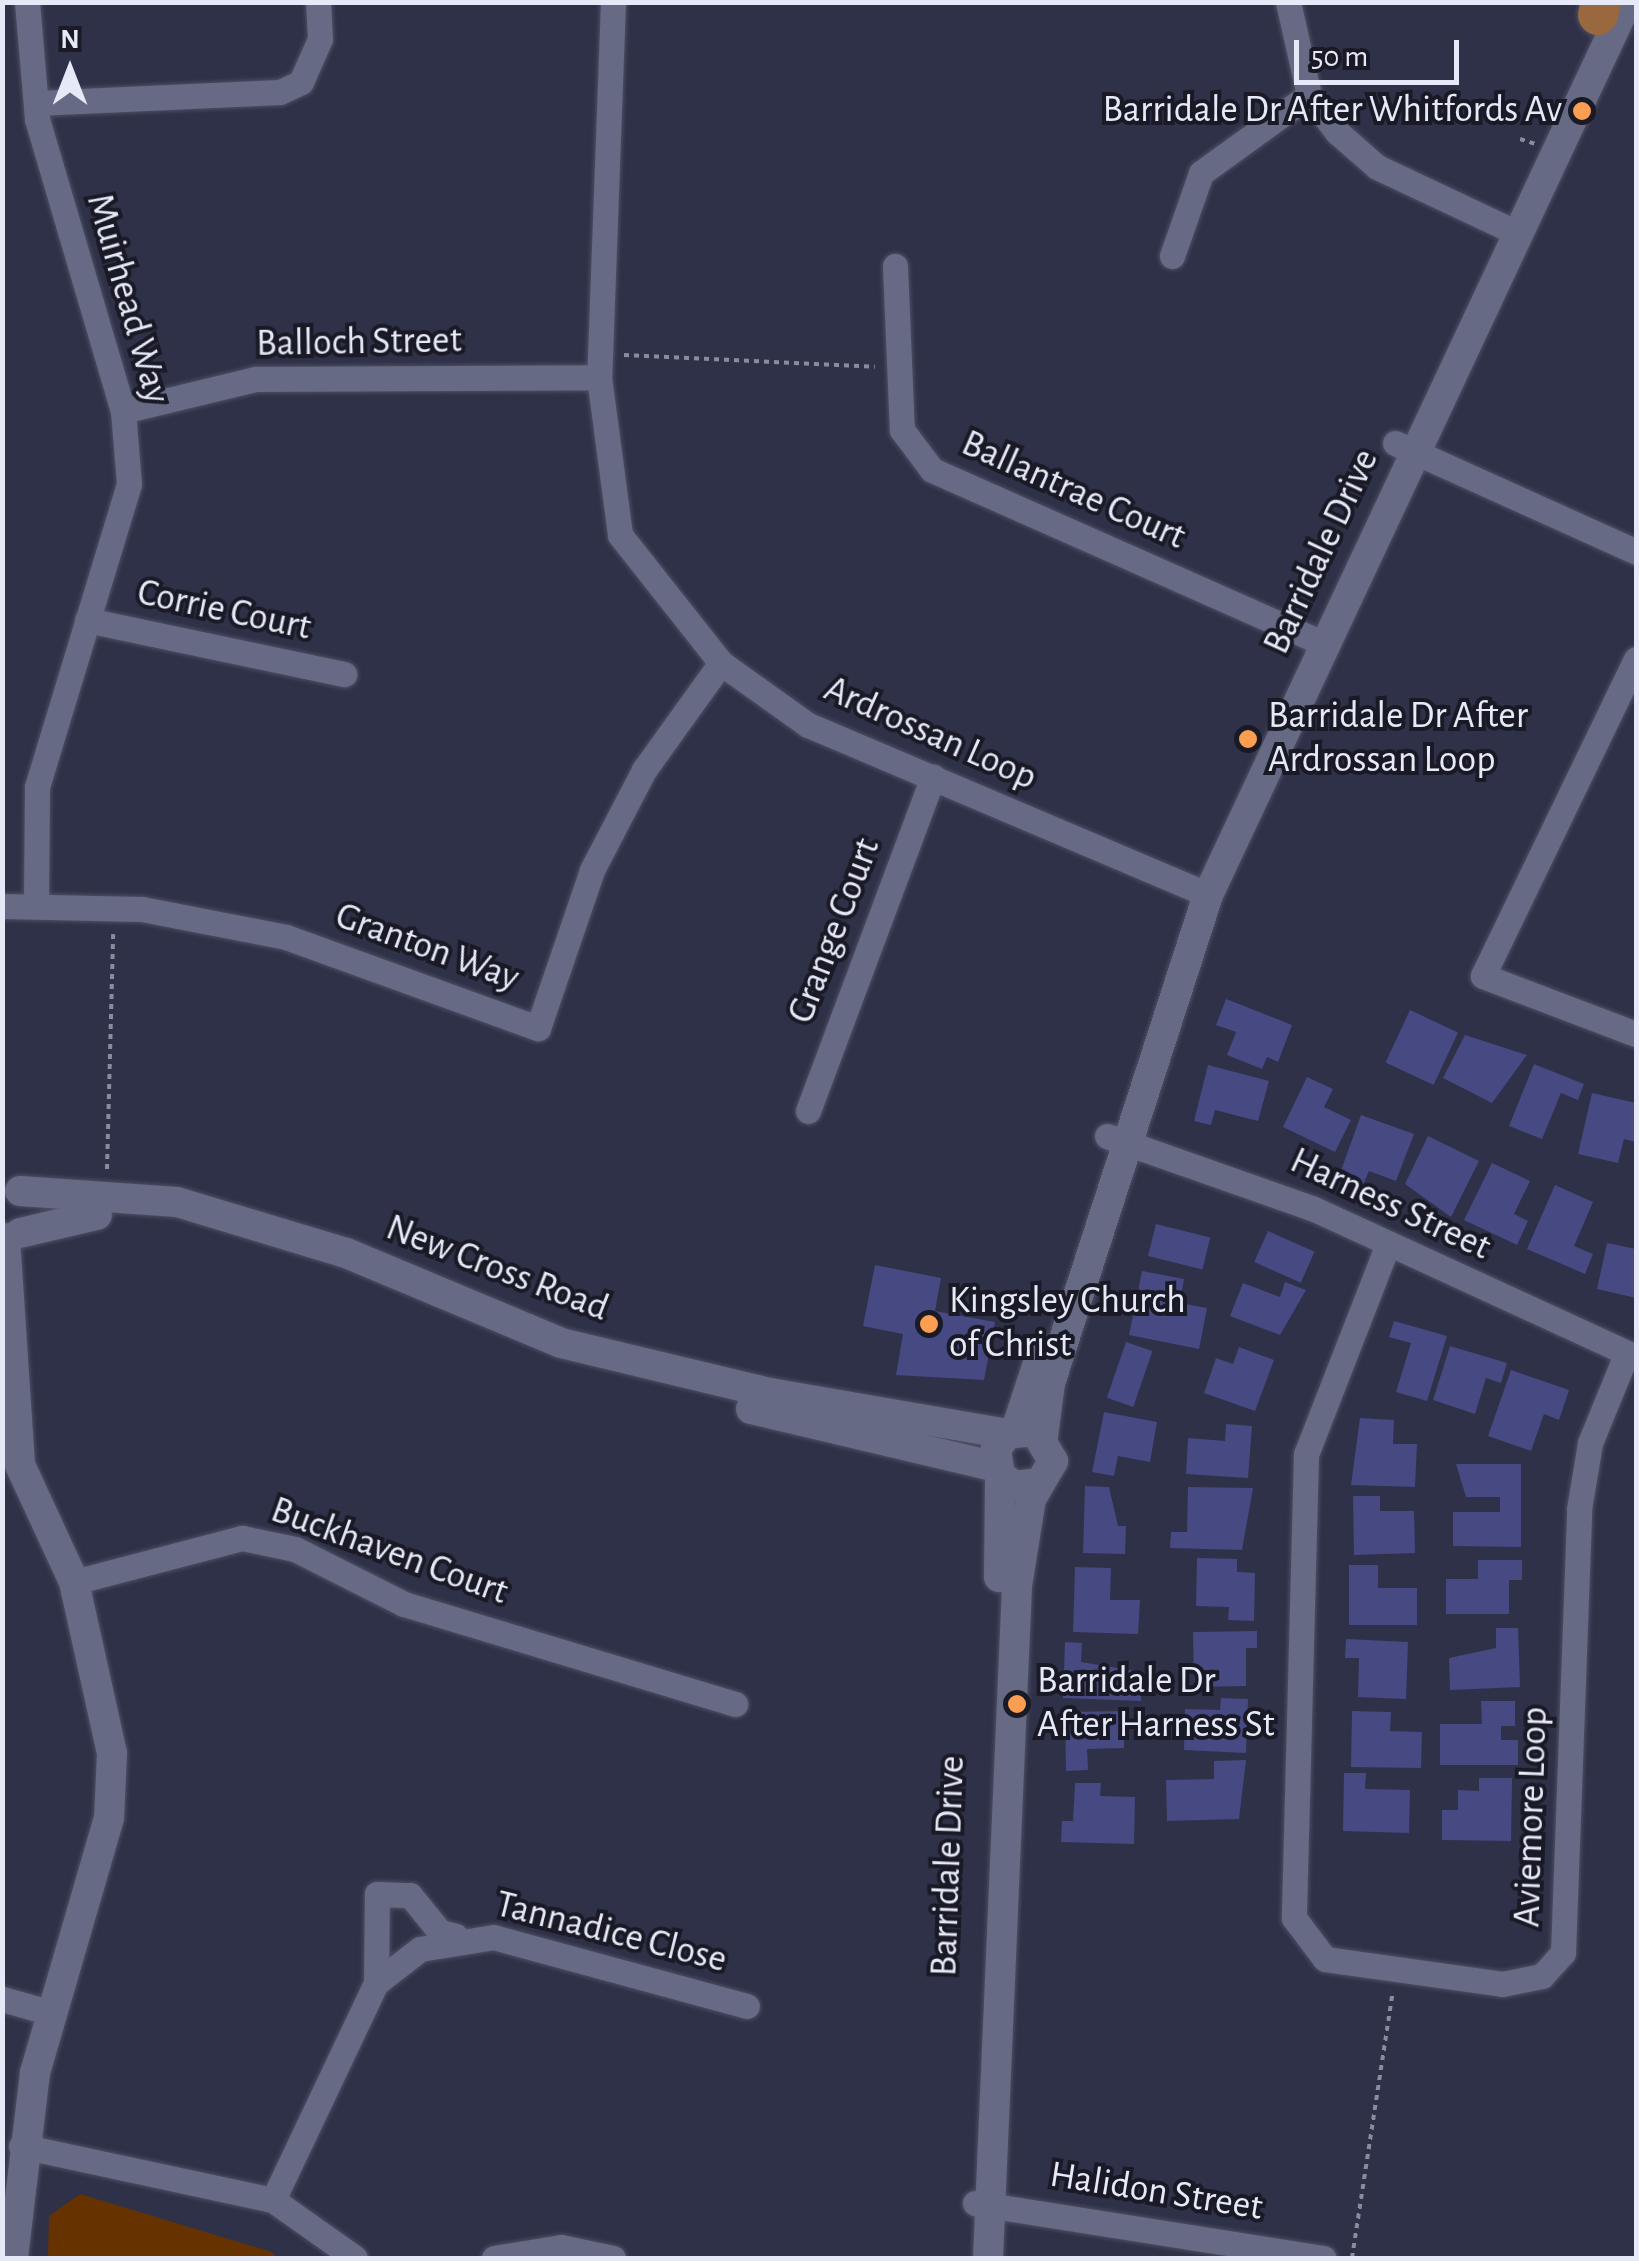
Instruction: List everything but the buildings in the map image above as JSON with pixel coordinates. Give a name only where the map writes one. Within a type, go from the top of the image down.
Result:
[{"type":"street","name":"Muirhead Way","points":[[27,2],[36,103],[124,411],[129,484],[37,786],[36,904]]},
{"type":"street","points":[[36,103],[280,92],[302,82],[320,38],[318,2]]},
{"type":"street","name":"Ardrossan Loop","points":[[613,2],[599,366],[620,535],[722,663],[808,725],[1199,891]]},
{"type":"street","points":[[1288,2],[1309,95],[1377,167],[1506,228]]},
{"type":"street","name":"Barridale Drive","points":[[988,2258],[985,2204],[998,1471],[1022,1434],[1199,891],[1608,6]]},
{"type":"street","points":[[1172,256],[1201,173],[1309,95]]},
{"type":"street","name":"Ballantrae Court","points":[[895,266],[896,368],[902,430],[932,470],[1315,640]]},
{"type":"street","name":"Balloch Street","points":[[124,411],[255,379],[599,366]]},
{"type":"street","points":[[1403,447],[1636,552]]},
{"type":"street","name":"Corrie Court","points":[[87,620],[344,674]]},
{"type":"street","points":[[1636,659],[1483,976],[1636,1034]]},
{"type":"street","name":"Granton Way","points":[[2,906],[114,908],[286,936],[538,1028],[592,870],[644,770],[722,663]]},
{"type":"street","name":"Grange Court","points":[[808,1111],[933,777]]},
{"type":"street","name":"Harness Street","points":[[1116,1139],[1230,1174],[1631,1356]]},
{"type":"street","points":[[12,1188],[30,1213],[9,1236],[12,1468],[74,1582],[112,1752],[109,1818],[52,2013],[22,2146],[13,2258]]},
{"type":"street","name":"New Cross Road","points":[[12,1188],[106,1194],[266,1225],[561,1343],[770,1393],[1022,1434]]},
{"type":"street","name":"New Cross Road","points":[[9,1236],[56,1218],[106,1214],[174,1222],[338,1272],[555,1362],[998,1471],[1014,1486],[1039,1483]]},
{"type":"street","name":"Aviemore Loop","points":[[1388,1244],[1306,1454],[1294,1918],[1325,1959],[1396,1972],[1524,1983],[1563,1953],[1579,1509],[1590,1443],[1631,1356]]},
{"type":"street","name":"Barridale Drive","points":[[968,2258],[985,2204],[1013,1634],[1024,1524],[1052,1461],[1022,1434]]},
{"type":"street","name":"Buckhaven Court","points":[[74,1582],[242,1538],[296,1549],[404,1604],[735,1704]]},
{"type":"street","name":"Tannadice Close","points":[[273,2200],[376,1983],[377,1894],[399,1889],[440,1932],[492,1937],[748,2006]]},
{"type":"street","name":"Tannadice Close","points":[[376,1983],[420,1949],[456,1936]]},
{"type":"street","points":[[2,1998],[52,2013]]},
{"type":"street","points":[[22,2146],[273,2200],[355,2258]]},
{"type":"street","name":"Halidon Street","points":[[985,2204],[1324,2258]]},
{"type":"street","points":[[494,2258],[561,2247],[612,2258]]},
{"type":"path","points":[[599,366],[896,368]]},
{"type":"path","points":[[106,1194],[114,908]]},
{"type":"path","points":[[1352,2258],[1396,1972]]},
{"type":"shaded area","points":[[80,2194],[272,2252],[277,2258],[48,2258],[49,2216]]},
{"type":"place","name":"Barridale Dr After Whitfords Av","points":[[1582,111]]},
{"type":"place","name":"Barridale Dr After Ardrossan Loop","points":[[1248,739]]},
{"type":"place","name":"Kingsley Church of Christ","points":[[929,1324]]},
{"type":"place","name":"Barridale Dr After Harness St","points":[[1017,1704]]}]
